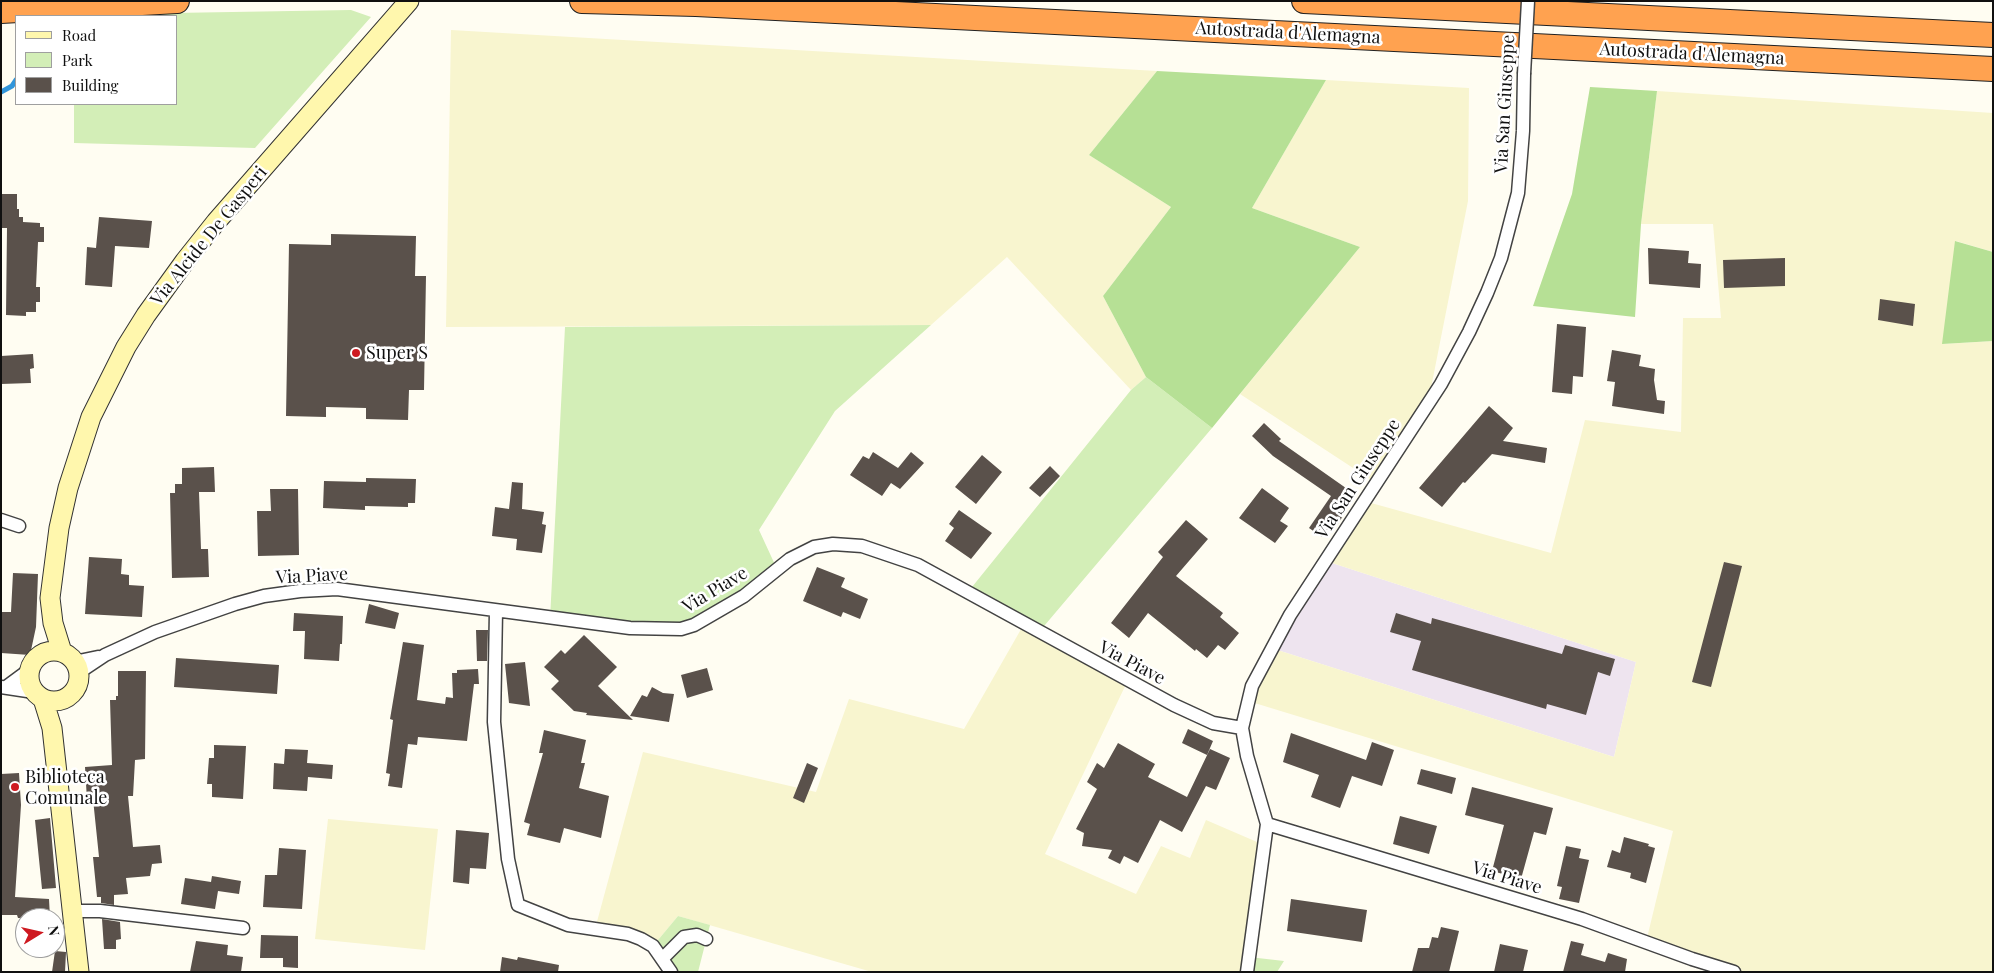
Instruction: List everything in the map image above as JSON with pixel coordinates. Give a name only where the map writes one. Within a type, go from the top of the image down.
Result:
[{"type":"highway","points":[[6,11],[177,1]]},
{"type":"highway","name":"Autostrada d'Alemagna","points":[[582,1],[696,4],[1993,68]]},
{"type":"highway","name":"Autostrada d'Alemagna","points":[[1304,1],[1993,35]]},
{"type":"street","name":"Via Alcide De Gasperi","points":[[72,662],[53,623],[50,598],[56,546],[68,488],[92,417],[126,347],[146,315],[204,238],[409,1]]},
{"type":"street","name":"Via San Giuseppe","points":[[1248,972],[1267,824],[1247,756],[1242,728],[1252,686],[1280,631],[1441,384],[1469,332],[1487,293],[1501,258],[1518,193],[1523,131],[1528,1]]},
{"type":"street","points":[[1,520],[19,526]]},
{"type":"street","name":"Via Piave","points":[[72,662],[105,655],[155,632],[235,604],[264,596],[300,591],[337,589],[630,628],[682,629],[694,625],[744,596],[790,559],[814,547],[833,544],[862,546],[892,554],[934,573],[1174,705],[1213,723],[1242,728]]},
{"type":"street","points":[[496,611],[494,722],[508,859],[518,905],[568,925],[628,934],[653,946],[671,972]]},
{"type":"street","points":[[53,623],[34,663],[30,685],[39,695],[52,728],[79,972]]},
{"type":"street","points":[[4,687],[34,663],[54,651],[72,662],[75,689],[62,700],[52,728]]},
{"type":"street","points":[[4,687],[39,695],[50,701],[62,700]]},
{"type":"street","name":"Via Piave","points":[[1267,824],[1582,919],[1692,959],[1734,972]]},
{"type":"street","points":[[72,911],[100,911],[243,928]]},
{"type":"street","points":[[663,958],[684,937],[696,936],[706,940]]},
{"type":"shaded area","points":[[451,30],[1157,71],[1089,155],[1171,207],[1103,296],[1146,377],[1131,390],[1007,257],[931,325],[446,327]]},
{"type":"shaded area","points":[[1326,80],[1469,88],[1468,201],[1428,403],[1376,483],[1240,394],[1360,247],[1252,208]]},
{"type":"shaded area","points":[[1657,91],[1993,113],[1993,252],[1956,241],[1943,344],[1993,341],[1993,972],[1734,972],[1646,942],[1673,831],[1248,701],[1271,648],[1614,757],[1636,662],[1326,561],[1364,501],[1551,553],[1585,420],[1681,432],[1683,318],[1721,318],[1713,224],[1641,224]]},
{"type":"shaded area","points":[[1326,561],[1636,662],[1614,757],[1271,648]]},
{"type":"shaded area","points":[[1024,624],[1128,680],[1045,854],[1136,894],[1161,846],[1190,858],[1206,820],[1264,845],[1247,972],[872,972],[678,916],[653,946],[595,929],[643,752],[816,792],[849,699],[964,729]]},
{"type":"shaded area","points":[[328,819],[438,829],[425,950],[315,939]]},
{"type":"green space","points":[[351,10],[371,17],[255,148],[74,143],[74,105],[178,105],[178,15],[111,15]]},
{"type":"green space","points":[[1157,71],[1326,80],[1252,208],[1360,247],[1212,428],[1146,377],[1103,296],[1171,207],[1089,155]]},
{"type":"green space","points":[[1590,87],[1657,91],[1641,224],[1635,317],[1533,306],[1572,194]]},
{"type":"green space","points":[[1955,241],[1993,252],[1993,341],[1942,344]]},
{"type":"green space","points":[[931,325],[835,411],[759,530],[777,569],[694,625],[550,619],[565,327]]},
{"type":"green space","points":[[1146,377],[1212,428],[1039,632],[968,592],[1131,390]]},
{"type":"green space","points":[[678,916],[710,925],[698,972],[671,972],[653,946]]},
{"type":"green space","points":[[1249,957],[1284,961],[1277,972],[1247,972]]},
{"type":"building","points":[[1,194],[17,194],[17,209],[19,209],[19,217],[23,217],[23,222],[40,223],[40,227],[44,227],[44,242],[38,242],[36,287],[40,287],[40,302],[36,302],[36,312],[26,312],[26,316],[6,315],[7,228],[1,228]]},
{"type":"building","points":[[99,217],[152,221],[149,248],[115,246],[112,287],[85,285],[87,247],[96,248]]},
{"type":"building","name":"Super S","points":[[331,234],[416,236],[415,276],[426,276],[424,390],[409,390],[408,420],[366,419],[366,408],[326,407],[326,417],[286,416],[289,244],[331,245]]},
{"type":"building","points":[[1648,248],[1689,251],[1688,263],[1701,264],[1700,288],[1649,284]]},
{"type":"building","points":[[1785,258],[1785,286],[1724,288],[1723,260]]},
{"type":"building","points":[[1880,299],[1915,304],[1913,326],[1878,320]]},
{"type":"building","points":[[1557,324],[1586,327],[1583,377],[1573,376],[1572,394],[1552,392]]},
{"type":"building","points":[[1612,350],[1641,355],[1639,366],[1655,369],[1654,380],[1657,400],[1665,401],[1664,414],[1612,406],[1615,382],[1607,381]]},
{"type":"building","points":[[33,354],[34,368],[30,369],[31,383],[1,384],[1,356]]},
{"type":"building","points":[[1489,406],[1513,428],[1503,441],[1547,448],[1545,463],[1492,454],[1465,483],[1463,482],[1442,507],[1419,488]]},
{"type":"building","points":[[1264,423],[1281,439],[1279,441],[1353,493],[1343,508],[1347,510],[1337,525],[1333,522],[1322,537],[1309,528],[1331,496],[1273,456],[1252,436]]},
{"type":"building","points":[[873,452],[898,468],[911,452],[924,463],[900,489],[891,483],[882,496],[850,475],[863,456],[869,459]]},
{"type":"building","points":[[982,455],[1002,472],[976,504],[955,487]]},
{"type":"building","points":[[1050,466],[1060,476],[1040,497],[1029,488]]},
{"type":"building","points":[[214,467],[215,492],[199,492],[201,549],[208,549],[209,577],[172,578],[170,493],[175,493],[175,484],[182,484],[182,468]]},
{"type":"building","points":[[366,478],[416,479],[415,503],[408,503],[408,507],[365,506],[365,510],[323,508],[324,481],[366,482]]},
{"type":"building","points":[[512,482],[523,483],[522,509],[544,512],[542,524],[546,525],[542,553],[516,550],[517,539],[492,536],[495,507],[509,509]]},
{"type":"building","points":[[1262,488],[1289,508],[1280,521],[1288,526],[1275,543],[1239,518]]},
{"type":"building","points":[[270,489],[298,489],[299,555],[258,556],[257,511],[271,511]]},
{"type":"building","points":[[959,510],[992,533],[971,559],[945,541],[954,528],[949,524]]},
{"type":"building","points":[[1186,520],[1208,539],[1176,576],[1223,613],[1220,617],[1239,633],[1225,650],[1218,645],[1207,658],[1196,649],[1195,651],[1148,613],[1129,638],[1111,623],[1163,557],[1158,552]]},
{"type":"building","points":[[89,557],[122,559],[121,574],[129,575],[129,585],[144,586],[142,617],[85,614]]},
{"type":"building","points":[[1724,562],[1742,566],[1711,687],[1692,682]]},
{"type":"building","points":[[817,567],[845,578],[841,587],[868,599],[860,619],[843,612],[841,617],[803,601]]},
{"type":"building","points":[[13,573],[38,574],[36,627],[30,655],[1,653],[1,612],[11,612]]},
{"type":"building","points":[[369,604],[399,613],[395,629],[365,623]]},
{"type":"building","points":[[294,613],[343,616],[339,661],[304,659],[305,631],[293,631]]},
{"type":"building","points":[[1396,613],[1431,624],[1432,618],[1562,654],[1565,645],[1615,659],[1610,676],[1598,672],[1586,715],[1547,704],[1546,709],[1412,670],[1421,641],[1390,632]]},
{"type":"building","points":[[476,630],[488,630],[487,661],[477,661]]},
{"type":"building","points":[[584,635],[617,667],[598,686],[633,720],[586,715],[587,713],[574,711],[551,689],[559,681],[544,667],[561,650],[565,654]]},
{"type":"building","points":[[403,642],[424,645],[417,700],[445,704],[446,697],[453,698],[452,673],[457,673],[457,670],[478,669],[479,684],[474,684],[467,741],[418,737],[417,745],[408,744],[402,788],[388,786],[390,774],[386,773],[393,720],[390,719]]},
{"type":"building","points":[[176,658],[279,665],[277,694],[174,687]]},
{"type":"building","points":[[525,662],[530,706],[509,703],[505,664]]},
{"type":"building","points":[[707,668],[713,690],[687,698],[681,675]]},
{"type":"building","points":[[118,671],[146,671],[145,759],[135,760],[133,796],[128,796],[133,847],[160,845],[162,863],[152,864],[150,876],[126,878],[128,894],[114,895],[114,905],[101,903],[101,897],[97,897],[93,857],[99,857],[93,799],[87,800],[85,767],[112,765],[110,700],[116,700],[116,696],[118,696]]},
{"type":"building","points":[[652,687],[663,693],[674,694],[669,722],[630,716],[642,695],[647,697]]},
{"type":"building","points":[[1188,729],[1213,741],[1207,755],[1182,743]]},
{"type":"building","points":[[544,730],[586,740],[581,763],[585,763],[579,788],[609,796],[601,838],[564,828],[560,843],[527,835],[530,824],[524,822],[543,753],[539,753]]},
{"type":"building","points":[[1291,733],[1366,760],[1372,742],[1394,750],[1382,786],[1352,776],[1340,808],[1311,797],[1319,775],[1283,762]]},
{"type":"building","points":[[1118,743],[1155,764],[1148,777],[1187,797],[1210,749],[1230,758],[1216,790],[1206,786],[1182,832],[1160,820],[1138,863],[1124,856],[1120,864],[1108,858],[1112,850],[1082,846],[1084,833],[1076,829],[1097,789],[1087,782],[1097,763],[1104,768]]},
{"type":"building","points":[[214,745],[246,746],[243,799],[212,797],[212,784],[207,784],[209,758],[214,758]]},
{"type":"building","points":[[285,749],[308,750],[307,763],[333,765],[332,779],[308,777],[307,791],[273,789],[274,763],[284,764]]},
{"type":"building","points":[[807,763],[818,768],[804,803],[793,798]]},
{"type":"building","points":[[1421,769],[1456,778],[1452,794],[1417,784]]},
{"type":"building","points":[[19,773],[21,805],[15,897],[49,899],[49,908],[15,908],[15,915],[1,915],[1,774]]},
{"type":"building","points":[[1472,787],[1553,808],[1546,835],[1534,832],[1521,879],[1492,871],[1504,825],[1465,815]]},
{"type":"building","points":[[1400,816],[1437,826],[1429,854],[1393,844]]},
{"type":"building","points":[[50,818],[56,888],[42,889],[35,820]]},
{"type":"building","points":[[456,830],[489,833],[486,869],[470,868],[469,884],[453,882]]},
{"type":"building","points":[[1624,837],[1649,844],[1648,846],[1655,848],[1646,883],[1630,878],[1631,873],[1607,867],[1612,850],[1620,853]]},
{"type":"building","points":[[1566,846],[1581,849],[1579,858],[1589,860],[1579,903],[1559,899],[1562,887],[1557,886]]},
{"type":"building","points":[[279,848],[306,850],[302,909],[263,907],[265,875],[277,875]]},
{"type":"building","points":[[212,876],[241,881],[239,894],[218,891],[215,909],[181,904],[185,878],[211,882]]},
{"type":"building","points":[[1291,899],[1367,910],[1362,942],[1287,931]]},
{"type":"building","points":[[102,919],[120,922],[121,939],[116,940],[116,949],[104,949]]},
{"type":"building","points":[[1441,927],[1459,931],[1449,972],[1412,972],[1418,948],[1429,948],[1432,937],[1438,938]]},
{"type":"building","points":[[261,935],[298,936],[298,968],[283,967],[283,958],[260,958]]},
{"type":"building","points":[[196,941],[228,945],[227,955],[243,957],[241,972],[190,972]]},
{"type":"building","points":[[1571,941],[1584,944],[1581,955],[1605,962],[1608,953],[1627,959],[1625,972],[1563,972]]},
{"type":"building","points":[[1500,944],[1528,950],[1523,972],[1494,972]]},
{"type":"building","points":[[66,952],[65,972],[52,972],[54,958],[65,958]]},
{"type":"building","points":[[502,957],[517,960],[518,957],[559,965],[558,972],[500,972]]},
{"type":"waterway","points":[[1,92],[12,86],[15,82]]},
{"type":"place","name":"Super S","points":[[356,353]]},
{"type":"place","name":"Biblioteca Comunale","points":[[15,787]]}]
